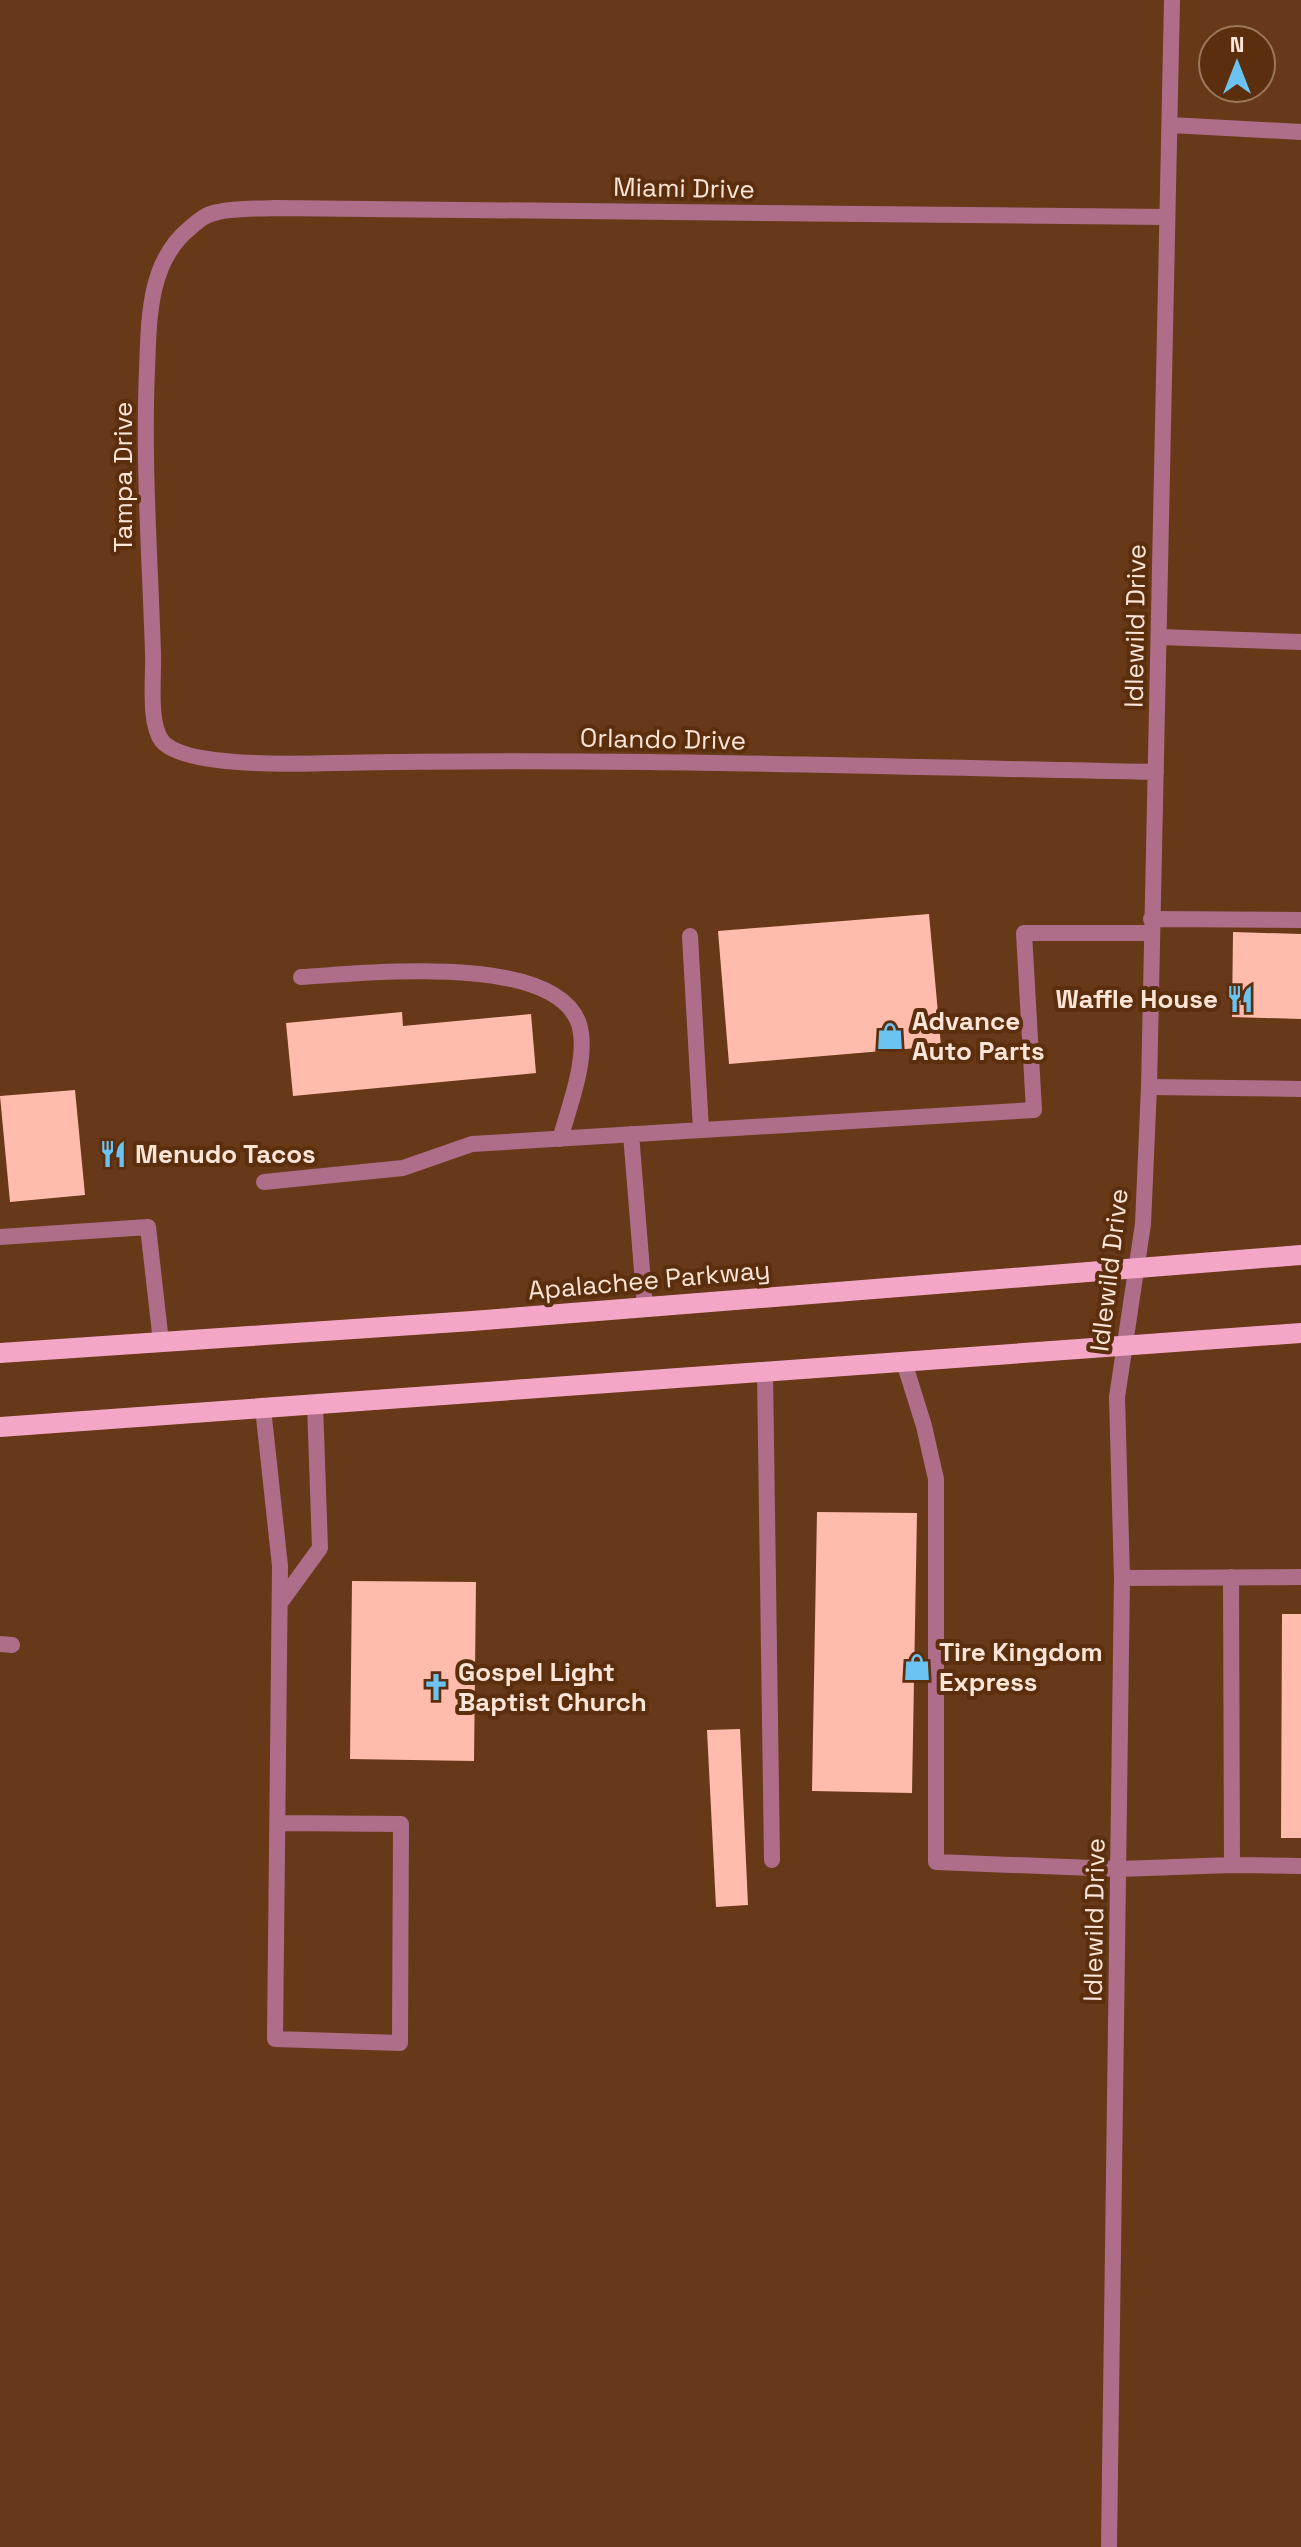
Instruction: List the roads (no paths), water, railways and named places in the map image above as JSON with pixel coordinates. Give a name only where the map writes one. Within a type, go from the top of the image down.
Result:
[{"type":"main road","name":"Apalachee Parkway","points":[[0,1353],[645,1307],[1301,1255]]},
{"type":"main road","points":[[0,1427],[1301,1333]]},
{"type":"street","name":"Idlewild Drive","points":[[1109,2547],[1122,1578],[1117,1397],[1143,1224],[1149,1087],[1172,0]]},
{"type":"street","points":[[1171,125],[1301,132]]},
{"type":"street","name":"Miami Drive","points":[[202,217],[218,212],[274,208],[1166,217]]},
{"type":"street","name":"Tampa Drive","points":[[171,748],[160,739],[154,713],[147,569],[147,371],[153,293],[161,264],[177,239],[202,217]]},
{"type":"street","points":[[1160,637],[1301,642]]},
{"type":"street","name":"Orlando Drive","points":[[171,748],[207,760],[302,764],[647,762],[1156,772]]},
{"type":"street","points":[[264,1182],[403,1168],[472,1144],[1034,1110],[1024,933],[1301,920]]},
{"type":"street","points":[[690,936],[701,1130]]},
{"type":"street","points":[[301,977],[452,970],[525,981],[555,996],[572,1010],[579,1025],[582,1047],[577,1079],[560,1139]]},
{"type":"street","points":[[1149,1087],[1301,1089]]},
{"type":"street","points":[[631,1134],[645,1307]]},
{"type":"street","points":[[0,1237],[148,1227],[161,1342]]},
{"type":"street","points":[[904,1362],[924,1426],[936,1479],[936,1862],[1119,1869],[1301,1866]]},
{"type":"street","points":[[765,1372],[772,1860]]},
{"type":"street","points":[[280,1603],[320,1548],[315,1404]]},
{"type":"street","points":[[263,1408],[280,1566],[275,2039],[400,2043],[401,1824],[278,1823]]},
{"type":"street","points":[[1231,1577],[1232,1865]]},
{"type":"street","points":[[1122,1578],[1301,1577]]},
{"type":"place","name":"Waffle House","points":[[1240,999]]},
{"type":"place","name":"Advance Auto Parts","points":[[890,1036]]},
{"type":"place","name":"Menudo Tacos","points":[[113,1154]]},
{"type":"place","name":"Tire Kingdom Express","points":[[917,1667]]},
{"type":"place","name":"Gospel Light Baptist Church","points":[[436,1687]]}]
